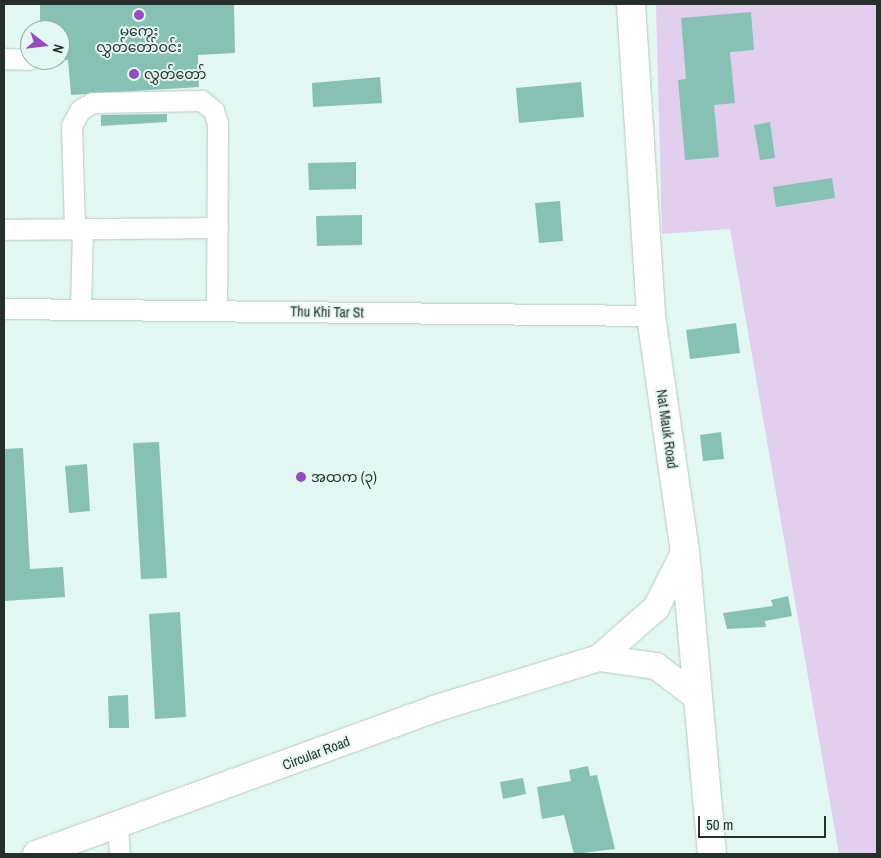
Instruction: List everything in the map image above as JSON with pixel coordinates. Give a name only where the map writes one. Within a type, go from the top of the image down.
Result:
[{"type":"highway","name":"Nat Mauk Road","points":[[631,4],[651,316],[685,551],[712,854]]},
{"type":"main road","points":[[599,658],[656,608],[685,551]]},
{"type":"main road","points":[[599,658],[656,666],[697,696]]},
{"type":"main road","name":"Circular Road","points":[[36,854],[118,827],[434,708],[599,658]]},
{"type":"street","points":[[4,59],[20,60]]},
{"type":"street","points":[[82,309],[72,126],[81,110],[93,103],[202,101],[214,111],[218,124],[217,311]]},
{"type":"street","points":[[4,230],[218,228]]},
{"type":"street","name":"Thu Khi Tar St","points":[[4,308],[651,316]]},
{"type":"street","points":[[118,827],[120,854]]},
{"type":"shaded area","points":[[656,4],[877,4],[877,854],[839,854],[730,229],[662,234]]},
{"type":"building","name":"လွှတ်တော်","points":[[40,4],[234,4],[235,53],[198,55],[199,87],[71,95],[69,70],[70,20],[40,20]]},
{"type":"building","points":[[751,12],[754,50],[730,52],[735,103],[714,105],[719,157],[685,160],[678,80],[686,79],[681,18]]},
{"type":"building","points":[[380,77],[382,103],[313,107],[312,83]]},
{"type":"building","points":[[581,82],[584,117],[519,123],[516,88]]},
{"type":"building","points":[[167,114],[167,122],[101,126],[101,115]]},
{"type":"building","points":[[770,122],[775,158],[760,160],[754,125]]},
{"type":"building","points":[[356,162],[356,189],[309,190],[308,163]]},
{"type":"building","points":[[832,178],[835,198],[776,207],[773,187]]},
{"type":"building","points":[[560,201],[563,241],[539,243],[535,203]]},
{"type":"building","points":[[362,215],[362,245],[317,246],[316,216]]},
{"type":"building","points":[[736,323],[740,353],[690,359],[686,330]]},
{"type":"building","points":[[721,432],[724,459],[703,461],[700,435]]},
{"type":"building","points":[[159,442],[167,578],[141,579],[133,443]]},
{"type":"building","points":[[23,448],[30,569],[63,567],[65,597],[4,601],[4,449]]},
{"type":"building","points":[[87,464],[90,511],[69,513],[65,466]]},
{"type":"building","points":[[788,596],[792,616],[765,621],[766,627],[727,629],[723,613],[773,606],[771,600]]},
{"type":"building","points":[[180,612],[186,717],[155,719],[149,614]]},
{"type":"building","points":[[128,695],[129,728],[109,728],[108,696]]},
{"type":"building","points":[[588,766],[590,776],[597,775],[615,849],[574,854],[564,815],[542,819],[537,787],[571,781],[569,770]]},
{"type":"building","points":[[523,778],[526,794],[503,799],[500,782]]},
{"type":"place","name":"မကွေး လွှတ်တော်ဝင်း","points":[[139,15]]},
{"type":"place","name":"လွှတ်တော်","points":[[134,74]]},
{"type":"place","name":"အထက (၃)","points":[[301,477]]}]
